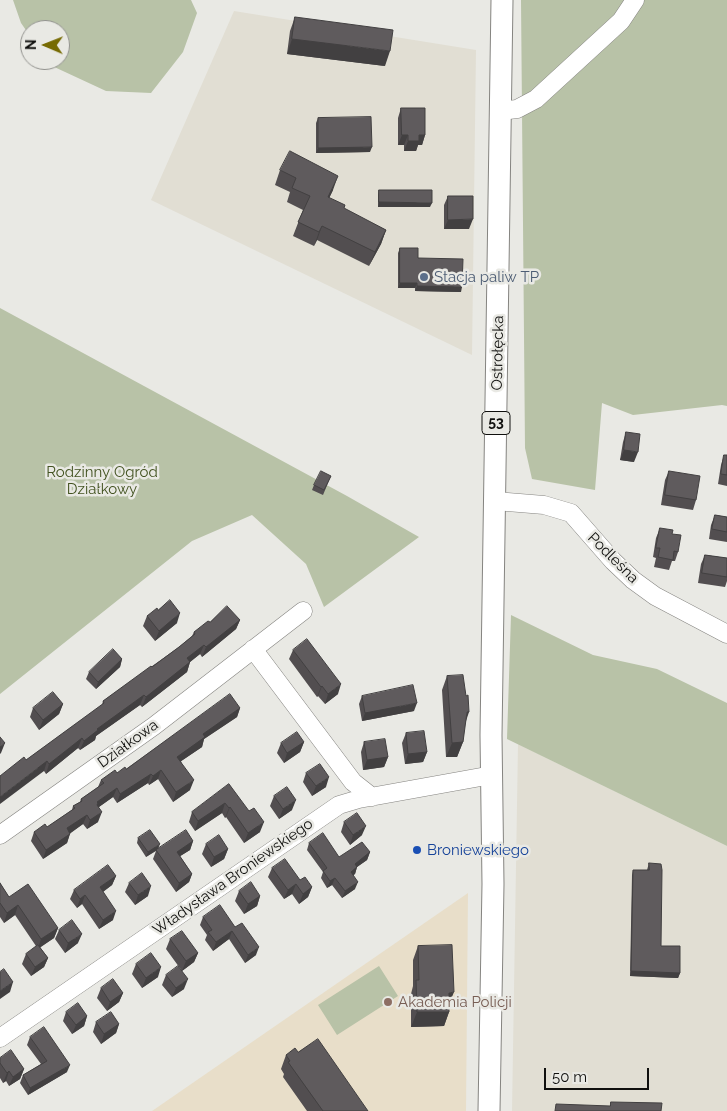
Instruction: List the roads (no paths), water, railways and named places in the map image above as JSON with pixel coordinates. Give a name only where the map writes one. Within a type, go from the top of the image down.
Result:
[{"type":"main road","name":"Ostrołęcka","points":[[492,775],[491,735],[502,0]]},
{"type":"main road","name":"53","points":[[489,1111],[493,884],[492,775]]},
{"type":"street","points":[[500,111],[517,109],[536,99],[621,21],[635,0]]},
{"type":"street","name":"Podleśna","points":[[495,501],[544,504],[571,513],[613,561],[633,580],[655,596],[727,634]]},
{"type":"street","name":"Działkowa","points":[[0,835],[154,726],[303,611]]},
{"type":"street","points":[[253,649],[353,782],[372,797]]},
{"type":"street","name":"Władysława Broniewskiego","points":[[0,1038],[331,809],[350,801],[492,775]]},
{"type":"place","name":"Stacja paliw TP","points":[[424,277]]},
{"type":"place","name":"Broniewskiego","points":[[417,850]]},
{"type":"place","name":"Akademia Policji","points":[[388,1002]]},
{"type":"park label","name":"Rodzinny Ogród Działkowy","points":[[102,480]]}]
